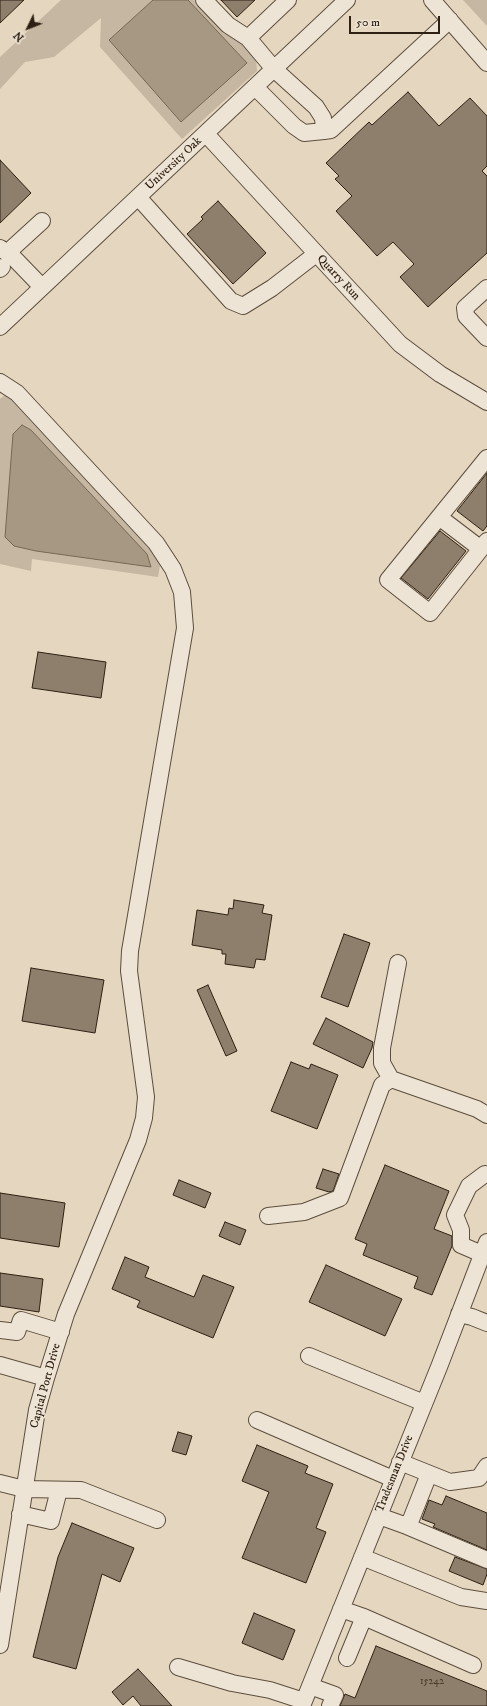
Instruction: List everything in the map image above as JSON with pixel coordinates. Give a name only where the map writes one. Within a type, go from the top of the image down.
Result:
[{"type":"street","points":[[204,0],[228,25],[248,38],[274,69],[316,107],[323,118],[324,131]]},
{"type":"street","points":[[248,38],[288,0]]},
{"type":"street","name":"University Oak","points":[[0,327],[347,0]]},
{"type":"street","points":[[432,0],[487,63]]},
{"type":"street","points":[[255,87],[294,126],[304,133],[331,130],[450,20]]},
{"type":"street","name":"Quarry Run","points":[[206,134],[400,344],[440,374],[487,402]]},
{"type":"street","points":[[138,197],[231,301],[243,306],[272,288],[316,254]]},
{"type":"street","points":[[42,221],[2,259],[42,287]]},
{"type":"street","points":[[487,288],[465,308],[466,316],[487,338]]},
{"type":"street","name":"Capital Port Drive","points":[[0,382],[17,393],[156,543],[173,569],[182,592],[185,628],[130,951],[130,971],[146,1097],[144,1118],[138,1140],[69,1307],[37,1410],[0,1645]]},
{"type":"street","points":[[439,517],[484,545],[430,613],[388,580],[439,517],[487,458]]},
{"type":"street","points":[[398,963],[382,1048],[382,1064],[391,1079],[477,1109],[487,1115]]},
{"type":"street","points":[[268,1216],[304,1212],[340,1198],[382,1085],[391,1079]]},
{"type":"street","points":[[485,1250],[461,1245],[461,1230],[455,1215],[469,1186],[485,1174],[487,1175]]},
{"type":"street","name":"Tradesman Drive","points":[[303,1703],[485,1250]]},
{"type":"street","points":[[459,1314],[487,1323]]},
{"type":"street","points":[[0,1330],[17,1332],[20,1320],[60,1332]]},
{"type":"street","points":[[309,1356],[424,1403]]},
{"type":"street","points":[[0,1365],[46,1378]]},
{"type":"street","points":[[258,1420],[393,1479]]},
{"type":"street","points":[[400,1462],[450,1482],[479,1478],[487,1466]]},
{"type":"street","points":[[404,1525],[410,1522],[429,1474]]},
{"type":"street","points":[[0,1483],[24,1489],[81,1490],[157,1520]]},
{"type":"street","points":[[20,1514],[50,1521],[59,1490]]},
{"type":"street","points":[[379,1516],[487,1560]]},
{"type":"street","points":[[362,1557],[461,1597],[487,1601]]},
{"type":"street","points":[[341,1609],[364,1617],[473,1665]]},
{"type":"street","points":[[347,1658],[364,1617]]},
{"type":"street","points":[[178,1667],[232,1683],[270,1690],[303,1703]]},
{"type":"street","points":[[310,1686],[335,1695],[330,1706]]},
{"type":"shaded area","points":[[61,0],[194,0],[223,33],[237,38],[256,57],[257,71],[182,139],[100,47],[101,18],[54,57],[25,62],[0,89],[0,57]]},
{"type":"shaded area","points":[[153,0],[188,0],[247,63],[181,122],[109,40]]},
{"type":"shaded area","points":[[463,0],[487,0],[487,26]]},
{"type":"shaded area","points":[[6,394],[27,413],[156,555],[160,565],[158,577],[32,559],[31,571],[0,564],[0,399]]},
{"type":"shaded area","points":[[22,425],[31,430],[147,554],[151,567],[36,551],[14,546],[5,537],[13,434]]},
{"type":"building","points":[[0,0],[24,0],[0,23]]},
{"type":"building","points":[[221,0],[255,0],[237,17]]},
{"type":"building","points":[[408,92],[439,126],[470,98],[487,116],[487,166],[482,171],[487,176],[487,253],[428,307],[400,277],[414,264],[393,242],[377,256],[336,211],[352,196],[335,179],[339,176],[326,163],[369,122],[372,125]]},
{"type":"building","points":[[0,160],[31,193],[0,223]]},
{"type":"building","points":[[218,201],[266,253],[233,284],[187,234],[203,219],[201,217]]},
{"type":"building","points":[[487,473],[487,526],[483,531],[457,511]]},
{"type":"building","points":[[440,531],[466,551],[428,599],[401,578]]},
{"type":"building","points":[[38,652],[106,662],[101,698],[32,688]]},
{"type":"building","points":[[234,900],[264,905],[262,913],[272,915],[265,960],[256,959],[254,968],[225,964],[226,954],[222,954],[222,950],[192,945],[197,910],[228,915],[229,908],[233,909]]},
{"type":"building","points":[[344,934],[370,943],[348,1007],[321,997]]},
{"type":"building","points":[[31,968],[104,980],[95,1033],[22,1021]]},
{"type":"building","points":[[208,985],[237,1051],[226,1056],[197,990]]},
{"type":"building","points":[[326,1018],[373,1042],[372,1048],[363,1068],[313,1044]]},
{"type":"building","points":[[291,1062],[309,1069],[311,1064],[338,1075],[317,1129],[271,1111]]},
{"type":"building","points":[[385,1165],[449,1191],[434,1229],[452,1236],[452,1246],[432,1295],[414,1288],[418,1277],[363,1255],[367,1244],[355,1239]]},
{"type":"building","points":[[323,1169],[339,1174],[333,1191],[329,1192],[316,1188]]},
{"type":"building","points":[[179,1180],[211,1193],[205,1208],[173,1195]]},
{"type":"building","points":[[0,1193],[65,1203],[59,1247],[0,1238]]},
{"type":"building","points":[[225,1222],[246,1230],[240,1245],[219,1236]]},
{"type":"building","points":[[125,1257],[149,1267],[145,1277],[194,1297],[203,1275],[234,1287],[213,1338],[137,1307],[140,1301],[112,1289]]},
{"type":"building","points":[[326,1265],[402,1299],[385,1336],[309,1302]]},
{"type":"building","points":[[0,1273],[43,1279],[39,1312],[0,1306]]},
{"type":"building","points":[[178,1432],[192,1436],[186,1455],[172,1451]]},
{"type":"building","points":[[257,1445],[308,1466],[305,1473],[333,1484],[316,1528],[326,1532],[306,1583],[242,1558],[269,1492],[242,1481]]},
{"type":"building","points":[[446,1496],[487,1513],[487,1550],[433,1527],[435,1524],[422,1519],[429,1500],[442,1505]]},
{"type":"building","points":[[72,1523],[134,1548],[120,1582],[102,1574],[76,1669],[33,1657],[58,1557]]},
{"type":"building","points":[[455,1557],[487,1569],[487,1574],[483,1585],[449,1571]]},
{"type":"building","points":[[254,1613],[295,1630],[283,1660],[242,1643]]},
{"type":"building","points":[[376,1646],[487,1691],[487,1706],[340,1706],[345,1694],[355,1698]]},
{"type":"building","points":[[138,1669],[172,1706],[141,1706],[133,1696],[123,1705],[112,1692]]}]
